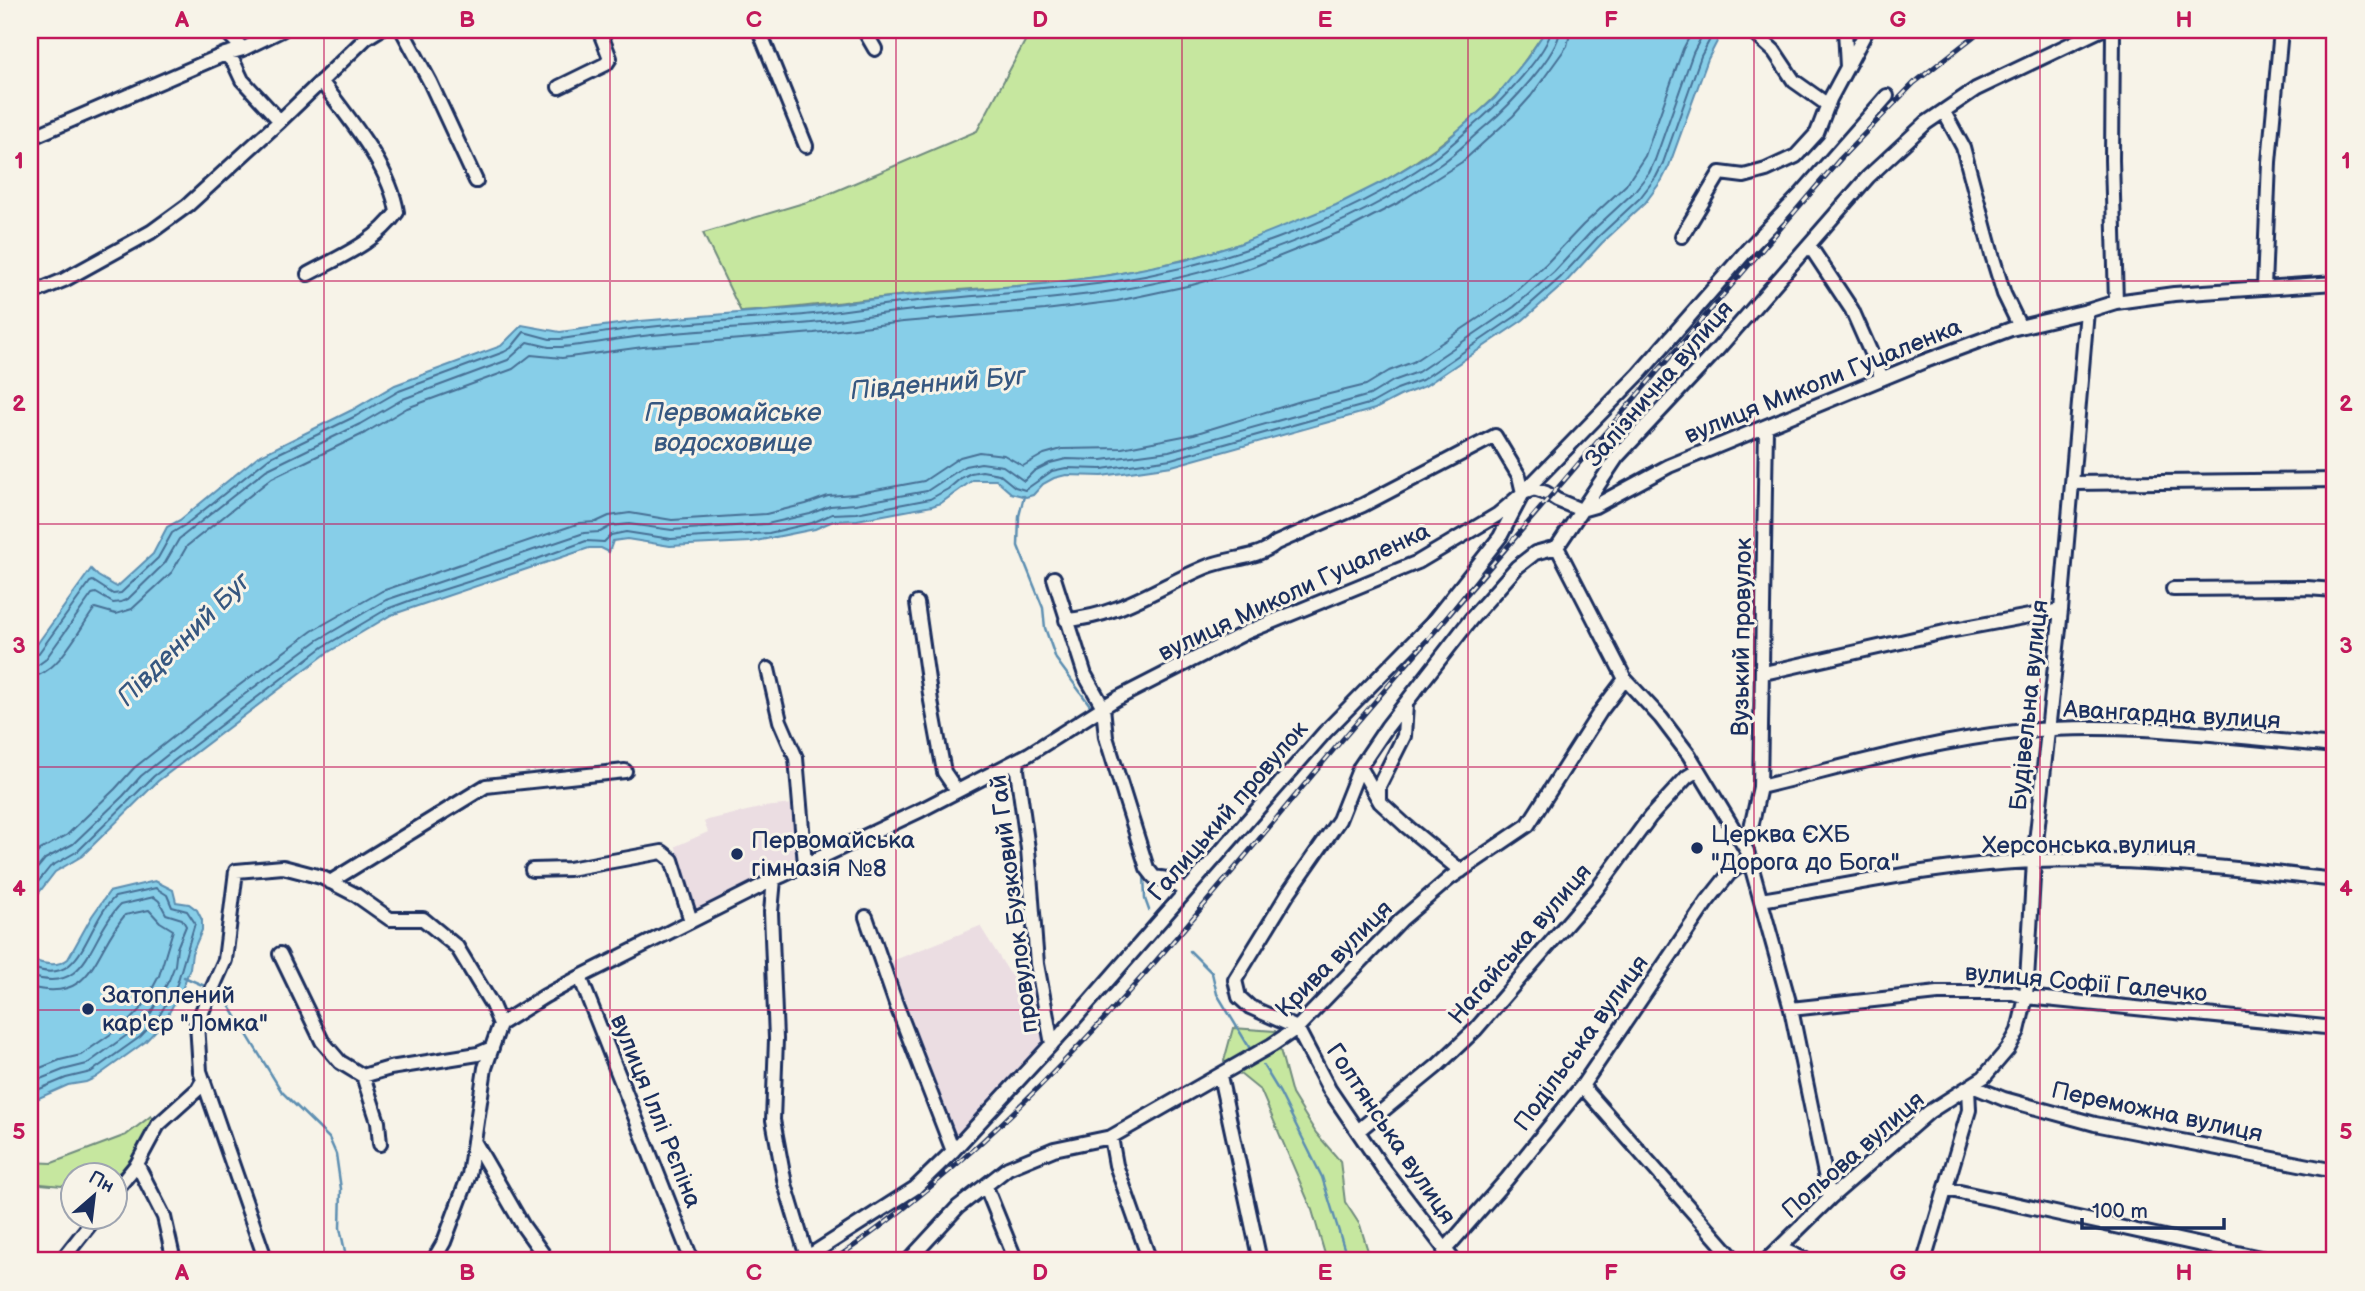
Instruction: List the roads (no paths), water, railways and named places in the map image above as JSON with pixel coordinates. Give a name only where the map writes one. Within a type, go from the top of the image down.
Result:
[{"type":"street","points":[[225,30],[243,49]]},
{"type":"street","points":[[30,138],[225,54],[243,49],[282,30]]},
{"type":"street","points":[[30,294],[64,280],[151,232],[188,205],[366,38],[379,30]]},
{"type":"street","points":[[402,30],[430,82],[476,181]]},
{"type":"street","points":[[559,87],[606,64],[610,58],[599,30]]},
{"type":"street","points":[[759,30],[806,146]]},
{"type":"street","points":[[864,30],[876,49]]},
{"type":"street","points":[[1751,30],[1774,51],[1794,81],[1828,105]]},
{"type":"street","points":[[1845,30],[1847,68]]},
{"type":"street","points":[[1682,236],[1720,173],[1744,176],[1766,170],[1796,156],[1817,133],[1828,105],[1867,30]]},
{"type":"street","name":"Залізнична вулиця","points":[[1557,547],[1617,457],[1716,351],[1868,177],[1926,122],[1976,89],[2100,30]]},
{"type":"street","points":[[2113,30],[2112,160],[2116,302]]},
{"type":"street","points":[[2264,286],[2269,162],[2281,30]]},
{"type":"street","points":[[225,54],[234,63],[249,88],[280,121]]},
{"type":"street","points":[[308,274],[382,232],[397,212],[394,194],[368,147],[321,81]]},
{"type":"street","points":[[1523,493],[1639,374],[1749,247],[1802,193],[1887,96]]},
{"type":"street","points":[[1944,111],[1963,147],[2004,294],[2020,327]]},
{"type":"street","points":[[1809,245],[1852,310],[1882,378]]},
{"type":"street","name":"вулиця Миколи Гуцаленка","points":[[1581,510],[1595,506],[1669,466],[1882,378],[2020,327],[2116,302],[2174,293],[2335,283]]},
{"type":"street","name":"Будівельна вулиця","points":[[1970,1087],[1984,1077],[2008,1049],[2018,1031],[2026,996],[2034,861],[2061,610],[2087,311]]},
{"type":"street","name":"Вузький провулок","points":[[1742,844],[1750,832],[1760,787],[1766,428]]},
{"type":"street","points":[[1066,620],[1107,614],[1209,566],[1265,552],[1276,543],[1363,505],[1495,436],[1518,475],[1523,493]]},
{"type":"street","points":[[2072,483],[2335,480]]},
{"type":"street","points":[[1523,493],[1534,489],[1581,510]]},
{"type":"street","name":"вулиця Миколи Гуцаленка","points":[[500,1024],[580,977],[1018,760],[1103,707],[1247,632],[1418,562],[1497,515],[1523,493]]},
{"type":"street","name":"Галицький провулок","points":[[804,1259],[915,1188],[953,1151],[1052,1044],[1325,732],[1431,624],[1500,537],[1523,493]]},
{"type":"street","points":[[1297,1028],[1250,1007],[1239,997],[1235,980],[1289,892],[1339,820],[1360,767],[1387,727],[1471,619],[1517,567],[1535,553],[1557,547],[1625,679],[1661,718],[1698,770],[1749,858],[1791,1009],[1829,1198]]},
{"type":"street","points":[[1054,578],[1085,675],[1103,707],[1106,737],[1147,868],[1154,877],[1167,879],[1185,891]]},
{"type":"street","points":[[2173,589],[2335,590]]},
{"type":"street","name":"провулок Бузковий Гай","points":[[917,603],[944,772],[957,791]]},
{"type":"street","points":[[1763,673],[1949,631],[2061,610]]},
{"type":"street","points":[[768,669],[780,721],[796,758],[805,864]]},
{"type":"street","name":"Крива вулиця","points":[[908,1261],[958,1207],[1008,1168],[1054,1149],[1111,1137],[1220,1076],[1297,1028],[1401,920],[1461,871],[1528,825],[1600,712],[1625,679]]},
{"type":"street","points":[[1379,800],[1379,786],[1404,736],[1406,704]]},
{"type":"street","name":"Авангардна вулиця","points":[[1760,787],[1938,745],[2049,729],[2116,728],[2335,746]]},
{"type":"street","name":"провулок Бузковий Гай","points":[[1018,760],[1037,964],[1052,1044]]},
{"type":"street","points":[[1360,767],[1379,800],[1461,871]]},
{"type":"street","name":"Нагайська вулиця","points":[[1359,1130],[1437,1066],[1475,1030],[1589,900],[1650,817],[1687,777],[1698,770]]},
{"type":"street","points":[[330,882],[486,786],[625,771]]},
{"type":"street","points":[[532,870],[569,869],[662,852],[672,860],[691,921]]},
{"type":"street","name":"Подільська вулиця","points":[[1444,1251],[1500,1188],[1582,1086],[1706,902],[1729,874],[1749,858]]},
{"type":"street","name":"Херсонська вулиця","points":[[1761,900],[1976,865],[2034,861],[2112,861],[2224,867],[2335,880]]},
{"type":"street","points":[[266,1261],[203,1080],[197,1023],[225,960],[236,871],[283,867],[321,877],[356,895],[390,919],[423,919],[457,947],[492,1005],[500,1024],[485,1068],[469,1175],[444,1242],[433,1261]]},
{"type":"street","points":[[774,879],[771,912],[776,1040],[773,1120],[785,1184],[804,1259]]},
{"type":"street","points":[[866,917],[896,1004],[953,1151]]},
{"type":"street","points":[[280,954],[322,1041],[340,1062],[363,1076],[378,1122],[380,1144]]},
{"type":"street","name":"вулиця Іллі Рєпіна","points":[[580,977],[692,1261]]},
{"type":"street","name":"вулиця Софії Галечко","points":[[1791,1009],[1938,993],[2013,993],[2335,1028]]},
{"type":"street","name":"Голтянська вулиця","points":[[1297,1028],[1329,1089],[1382,1167],[1454,1261]]},
{"type":"street","points":[[363,1076],[390,1068],[478,1054],[492,1048]]},
{"type":"street","points":[[1220,1076],[1260,1261]]},
{"type":"street","points":[[130,1173],[158,1125],[198,1089],[203,1080]]},
{"type":"street","points":[[1582,1086],[1736,1261]]},
{"type":"street","points":[[1924,1261],[1969,1110],[1970,1087]]},
{"type":"street","name":"Переможна вулиця","points":[[1970,1087],[2095,1124],[2335,1171]]},
{"type":"street","name":"Польова вулиця","points":[[1766,1261],[1829,1198],[1929,1112],[1970,1087]]},
{"type":"street","points":[[1111,1137],[1116,1165],[1150,1261]]},
{"type":"street","points":[[474,1141],[523,1226],[548,1261]]},
{"type":"street","points":[[137,1164],[164,1217],[174,1261]]},
{"type":"street","points":[[986,1187],[1016,1261]]},
{"type":"street","points":[[1946,1189],[2274,1261]]},
{"type":"street","points":[[61,1261],[83,1232]]},
{"type":"street","points":[[1779,1248],[1808,1261]]},
{"type":"water","name":"Первомайське водосховище","points":[[1546,30],[1723,30],[1708,59],[1669,166],[1645,203],[1602,243],[1565,283],[1523,320],[1425,386],[1375,409],[1172,466],[1102,476],[1066,475],[1054,478],[1043,484],[1033,495],[1026,497],[1011,493],[996,480],[973,480],[941,503],[932,506],[857,520],[833,521],[815,529],[751,542],[670,546],[627,539],[613,541],[609,552],[601,548],[589,548],[391,615],[327,653],[158,781],[82,856],[55,872],[30,904],[30,654],[91,569],[117,587],[153,554],[167,527],[180,520],[257,457],[352,410],[395,385],[501,346],[522,325],[560,332],[640,321],[1042,284],[1111,275],[1186,260],[1239,244],[1336,205],[1426,156],[1495,98]]},
{"type":"water","points":[[155,881],[173,890],[176,902],[189,904],[197,910],[202,920],[202,930],[192,953],[183,987],[164,1022],[145,1042],[95,1078],[68,1085],[30,1102],[30,959],[49,964],[64,962],[109,892]]},
{"type":"waterway","points":[[1024,496],[1019,516],[1018,546],[1043,608],[1045,628],[1056,659],[1092,708]]},
{"type":"waterway","points":[[1097,724],[1100,732]]},
{"type":"waterway","points":[[1144,872],[1145,899],[1149,910]]},
{"type":"waterway","points":[[1190,951],[1212,973],[1217,994],[1249,1047]]},
{"type":"waterway","points":[[184,977],[207,987]]},
{"type":"waterway","points":[[216,992],[229,1005],[282,1092],[329,1138],[336,1154],[341,1189],[340,1228],[347,1261]]},
{"type":"waterway","points":[[1263,1065],[1322,1177],[1348,1261]]},
{"type":"railway","points":[[832,1261],[905,1208],[973,1149],[1039,1087],[1101,1022],[1162,954],[1840,159],[1914,83],[1982,30]]},
{"type":"place","name":"Церква ЄХБ \"Дорога до Бога\"","points":[[1697,848]]},
{"type":"place","name":"Первомайська гімназія №8","points":[[737,854]]},
{"type":"place","name":"Затоплений кар'єр \"Ломка\"","points":[[88,1009]]},
{"type":"water label","name":"Південний Буг","points":[[938,384]]},
{"type":"water label","name":"Південний Буг","points":[[184,640]]}]
